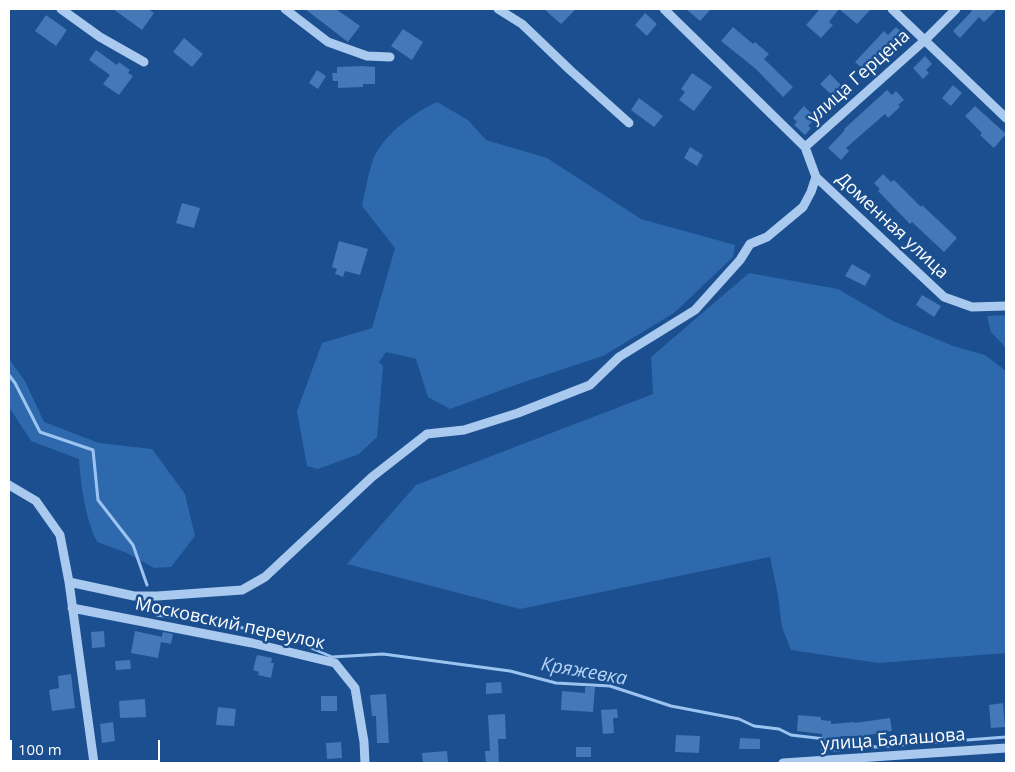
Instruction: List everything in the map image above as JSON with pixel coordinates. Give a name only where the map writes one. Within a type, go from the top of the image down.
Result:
[{"type":"street","points":[[61,9],[100,37],[144,62]]},
{"type":"street","points":[[285,9],[328,42],[367,56],[390,57]]},
{"type":"street","points":[[498,9],[522,24],[628,123]]},
{"type":"street","points":[[664,9],[806,147]]},
{"type":"street","points":[[892,9],[1006,118]]},
{"type":"street","name":"улица Герцена","points":[[806,147],[956,9]]},
{"type":"street","name":"Доменная улица","points":[[806,147],[816,177],[944,297],[972,306],[1006,306]]},
{"type":"street","points":[[69,582],[134,596],[242,590],[265,577],[372,477],[427,434],[464,430],[518,413],[590,384],[619,357],[695,310],[740,260],[750,244],[767,237],[803,207],[816,177]]},
{"type":"street","points":[[9,485],[36,501],[60,535],[69,582],[94,763]]},
{"type":"street","name":"Московский переулок","points":[[72,608],[252,643],[335,663],[355,688],[364,742],[365,763]]},
{"type":"street","name":"улица Балашова","points":[[783,763],[858,761],[1006,748]]},
{"type":"shaded area","points":[[437,102],[468,120],[486,140],[547,158],[641,219],[735,245],[733,257],[674,313],[603,356],[450,409],[428,397],[416,359],[386,352],[379,362],[383,366],[377,437],[359,454],[318,469],[307,466],[297,411],[322,343],[372,328],[395,248],[362,206],[374,158],[381,145],[395,130],[420,111]]},
{"type":"shaded area","points":[[749,273],[838,289],[893,321],[953,346],[985,355],[1006,371],[1006,653],[878,663],[791,650],[782,627],[770,557],[520,609],[347,564],[416,485],[653,394],[651,357]]},
{"type":"shaded area","points":[[1006,315],[1006,348],[991,332],[987,316]]},
{"type":"shaded area","points":[[9,359],[25,381],[44,422],[99,443],[152,449],[185,494],[195,536],[171,567],[154,568],[127,553],[97,542],[84,502],[79,459],[31,441],[9,407]]},
{"type":"building","points":[[113,9],[148,9],[154,13],[142,30]]},
{"type":"building","points":[[305,9],[336,9],[360,26],[348,42]]},
{"type":"building","points":[[544,9],[576,9],[561,24]]},
{"type":"building","points":[[686,9],[711,9],[700,21]]},
{"type":"building","points":[[820,9],[839,9],[829,22],[833,25],[821,38],[806,25]]},
{"type":"building","points":[[839,9],[871,9],[857,24]]},
{"type":"building","points":[[969,9],[997,9],[984,22],[979,17],[960,38],[953,31],[972,11]]},
{"type":"building","points":[[645,13],[657,24],[647,36],[635,25]]},
{"type":"building","points":[[46,15],[67,30],[56,46],[35,31]]},
{"type":"building","points":[[733,27],[753,44],[755,42],[769,54],[764,59],[793,87],[783,97],[756,69],[721,41]]},
{"type":"building","points":[[896,27],[906,36],[889,56],[885,52],[866,72],[855,62],[884,31],[888,35]]},
{"type":"building","points":[[403,29],[423,42],[412,60],[391,46]]},
{"type":"building","points":[[184,38],[203,54],[192,67],[173,52]]},
{"type":"building","points":[[96,50],[117,65],[119,62],[130,70],[128,73],[133,76],[119,95],[103,84],[110,75],[89,60]]},
{"type":"building","points":[[925,56],[932,64],[926,70],[929,73],[923,79],[913,68]]},
{"type":"building","points":[[337,67],[375,67],[375,84],[363,84],[363,87],[338,88],[338,81],[333,81],[332,73],[337,73]]},
{"type":"building","points":[[317,70],[326,76],[318,89],[309,83]]},
{"type":"building","points":[[692,73],[712,87],[694,111],[679,100],[685,92],[681,89]]},
{"type":"building","points":[[830,74],[846,90],[836,99],[820,84]]},
{"type":"building","points":[[953,85],[962,93],[951,106],[942,98]]},
{"type":"building","points":[[887,90],[892,95],[896,91],[904,100],[898,105],[900,107],[888,118],[885,114],[846,148],[849,151],[841,160],[828,148],[844,129]]},
{"type":"building","points":[[639,98],[663,116],[654,127],[631,110]]},
{"type":"building","points":[[804,106],[816,118],[808,126],[811,128],[805,135],[794,125],[797,122],[793,118]]},
{"type":"building","points":[[975,106],[1006,134],[994,148],[980,135],[982,133],[965,116]]},
{"type":"building","points":[[690,147],[703,155],[697,166],[684,158]]},
{"type":"building","points":[[883,174],[891,182],[894,180],[921,207],[922,205],[957,238],[944,252],[912,222],[910,224],[878,191],[880,189],[874,183]]},
{"type":"building","points":[[182,203],[200,208],[194,228],[176,223]]},
{"type":"building","points":[[339,241],[368,249],[360,275],[345,271],[343,277],[335,274],[337,269],[332,267]]},
{"type":"building","points":[[852,264],[871,275],[865,286],[845,276]]},
{"type":"building","points":[[922,295],[941,306],[934,317],[916,305]]},
{"type":"building","points":[[104,631],[105,647],[92,648],[91,632]]},
{"type":"building","points":[[135,631],[162,637],[163,632],[173,634],[171,644],[161,642],[158,658],[131,653]]},
{"type":"building","points":[[257,655],[272,658],[271,663],[274,663],[271,678],[258,675],[259,672],[253,670]]},
{"type":"building","points":[[130,660],[131,669],[116,670],[115,661]]},
{"type":"building","points":[[71,674],[75,708],[52,711],[49,690],[59,688],[58,676]]},
{"type":"building","points":[[501,682],[502,693],[486,694],[486,683]]},
{"type":"building","points":[[585,687],[595,687],[593,712],[561,710],[562,691],[585,693]]},
{"type":"building","points":[[386,694],[389,743],[377,743],[376,716],[372,716],[370,695]]},
{"type":"building","points":[[321,696],[337,696],[337,711],[321,711]]},
{"type":"building","points":[[145,699],[146,717],[120,718],[119,701]]},
{"type":"building","points":[[1003,703],[1005,727],[991,728],[989,705]]},
{"type":"building","points":[[218,707],[236,709],[234,726],[216,725]]},
{"type":"building","points":[[617,709],[618,718],[613,718],[614,733],[603,734],[601,710]]},
{"type":"building","points":[[505,714],[506,739],[498,739],[499,763],[486,763],[485,751],[490,751],[488,715]]},
{"type":"building","points":[[798,715],[821,717],[821,720],[831,721],[831,724],[890,718],[892,731],[862,736],[841,736],[840,752],[821,751],[822,734],[797,731]]},
{"type":"building","points":[[113,722],[115,741],[102,743],[100,724]]},
{"type":"building","points":[[676,735],[700,736],[699,753],[675,752]]},
{"type":"building","points":[[740,738],[760,739],[760,749],[739,749]]},
{"type":"building","points":[[341,742],[342,758],[327,759],[326,743]]},
{"type":"building","points":[[576,747],[591,747],[591,757],[576,757]]},
{"type":"building","points":[[447,751],[448,763],[423,763],[422,753]]},
{"type":"waterway","name":"Кряжевка","points":[[9,375],[40,432],[93,450],[98,500],[133,545],[147,585]]},
{"type":"waterway","name":"Кряжевка","points":[[157,615],[277,633],[332,657],[383,654],[510,671],[556,683],[610,686],[671,706],[739,719],[754,726],[779,729],[791,735],[825,739]]},
{"type":"waterway","name":"Кряжевка","points":[[838,739],[857,740],[875,747],[1006,737]]}]
